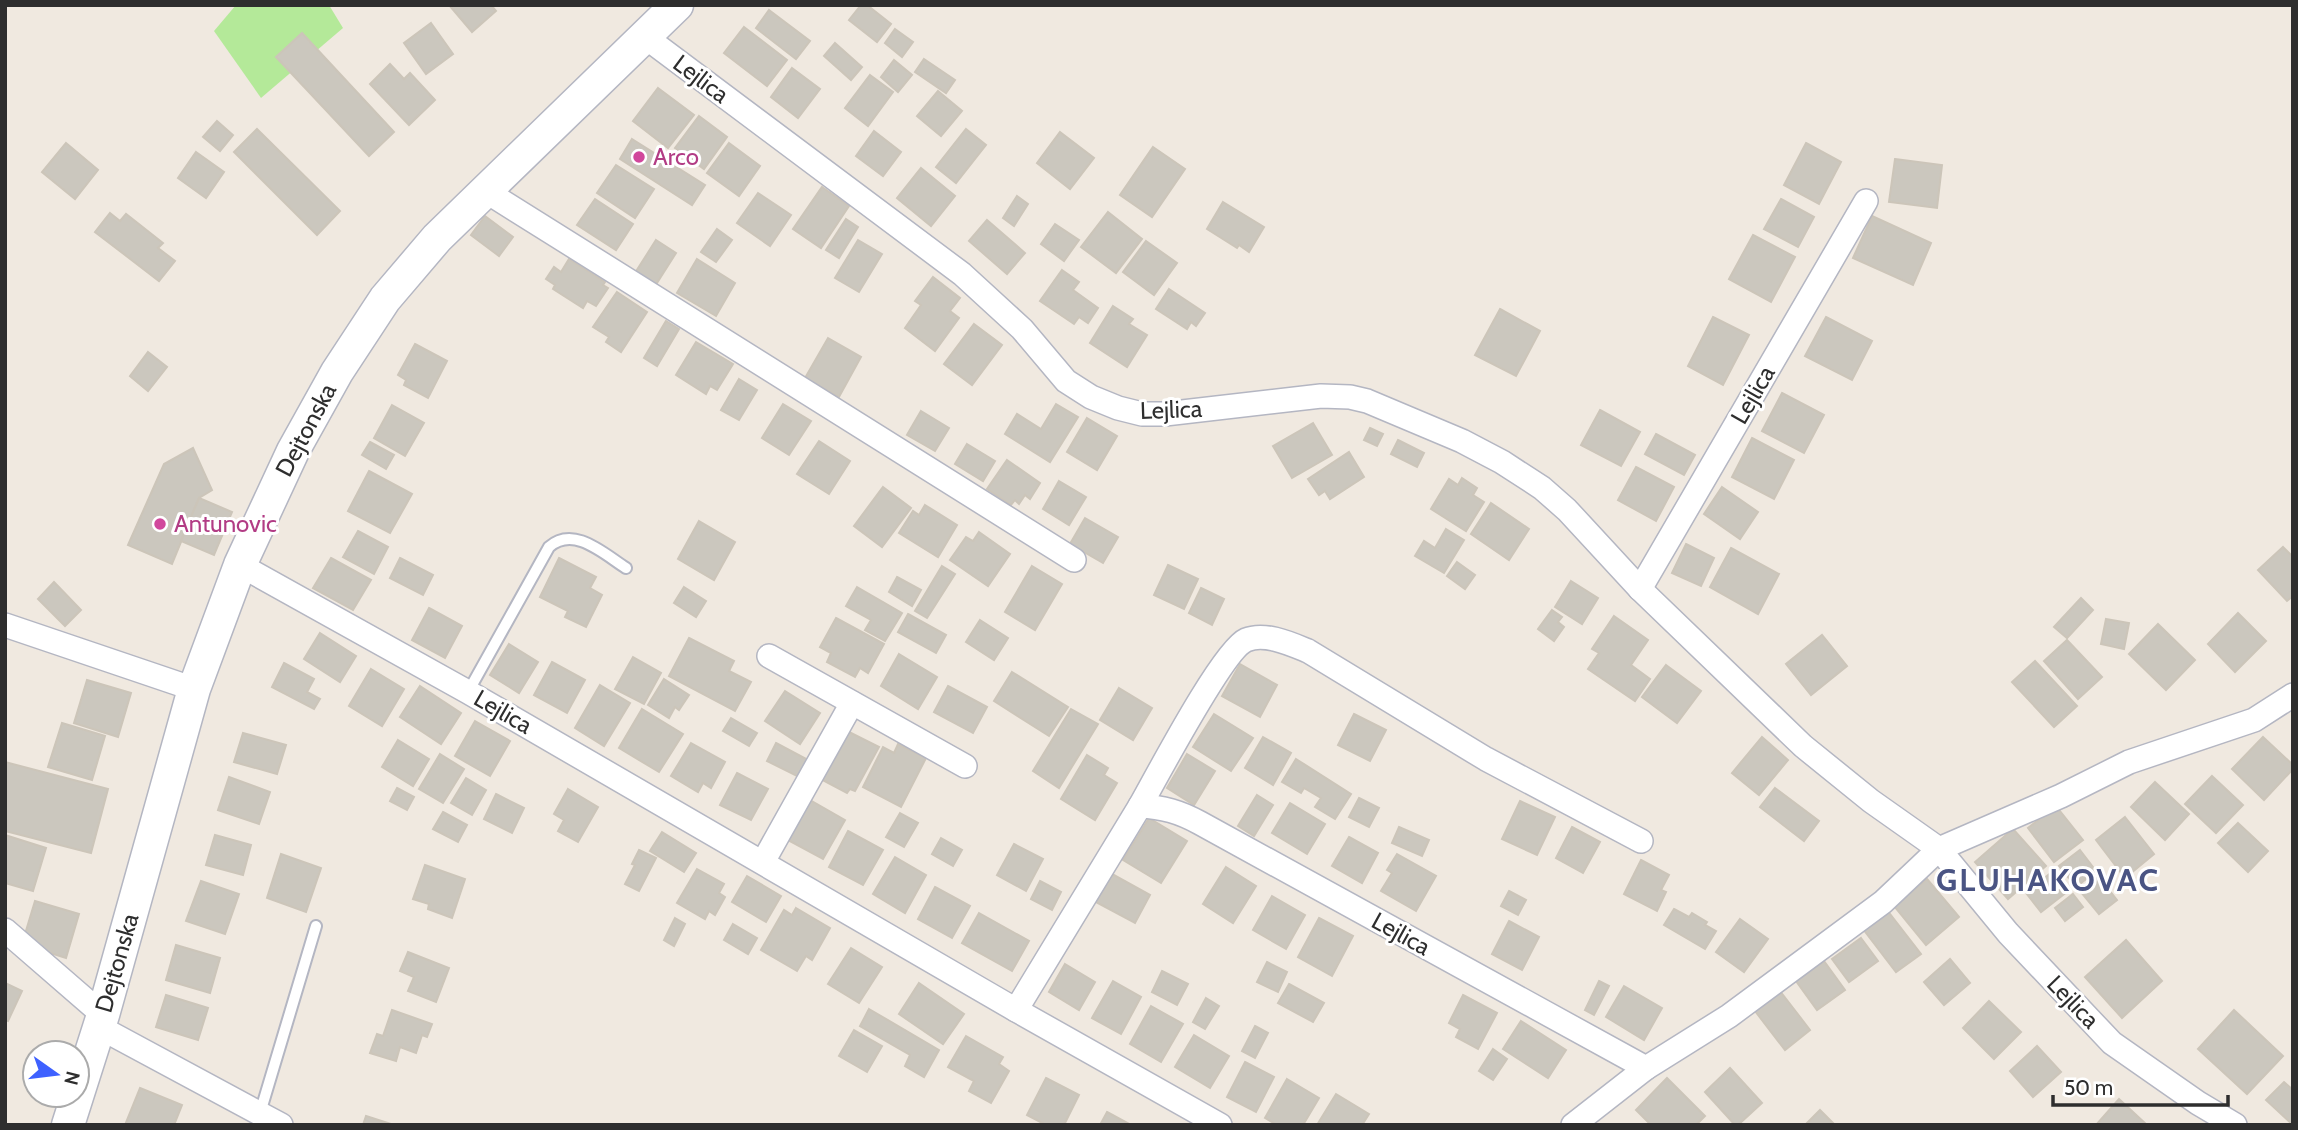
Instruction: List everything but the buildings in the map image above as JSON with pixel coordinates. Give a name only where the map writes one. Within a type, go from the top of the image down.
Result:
[{"type":"main road","name":"Dejtonska","points":[[68,1125],[101,1021],[194,689],[240,565],[293,451],[337,372],[385,299],[437,238],[677,5]]},
{"type":"street","name":"Lejlica","points":[[644,36],[962,274],[1022,329],[1066,381],[1091,397],[1142,414],[1165,414],[1321,396],[1350,397],[1367,401],[1462,441],[1502,461],[1542,488],[1567,510],[1640,589],[1803,746],[1871,801],[1939,849],[2008,933],[2112,1044],[2235,1125]]},
{"type":"street","points":[[484,190],[1074,560]]},
{"type":"street","name":"Lejlica","points":[[1640,589],[1866,201]]},
{"type":"street","name":"Lejlica","points":[[240,565],[468,692],[1016,1010],[1220,1125]]},
{"type":"street","points":[[5,625],[194,689]]},
{"type":"street","points":[[1016,1010],[1219,671],[1234,649],[1246,640],[1259,638],[1287,642],[1308,652],[1486,759],[1641,841]]},
{"type":"street","points":[[769,656],[964,766]]},
{"type":"street","points":[[1573,1125],[1646,1068],[1729,1016],[1884,902],[1939,849],[2062,796],[2129,762],[2254,720],[2293,695]]},
{"type":"street","points":[[763,862],[852,703]]},
{"type":"street","name":"Lejlica","points":[[1140,806],[1161,807],[1181,813],[1646,1068]]},
{"type":"street","points":[[5,930],[101,1021],[281,1125]]},
{"type":"lane","points":[[468,692],[549,547],[554,543],[568,539],[586,542],[626,568]]},
{"type":"lane","points":[[260,1113],[316,926]]},
{"type":"green space","points":[[236,5],[329,5],[343,28],[261,98],[214,31]]},
{"type":"place","name":"Arco","points":[[639,157]]},
{"type":"place","name":"Antunovic","points":[[160,524]]},
{"type":"district","name":"GLUHAKOVAC","points":[[2048,880]]}]
